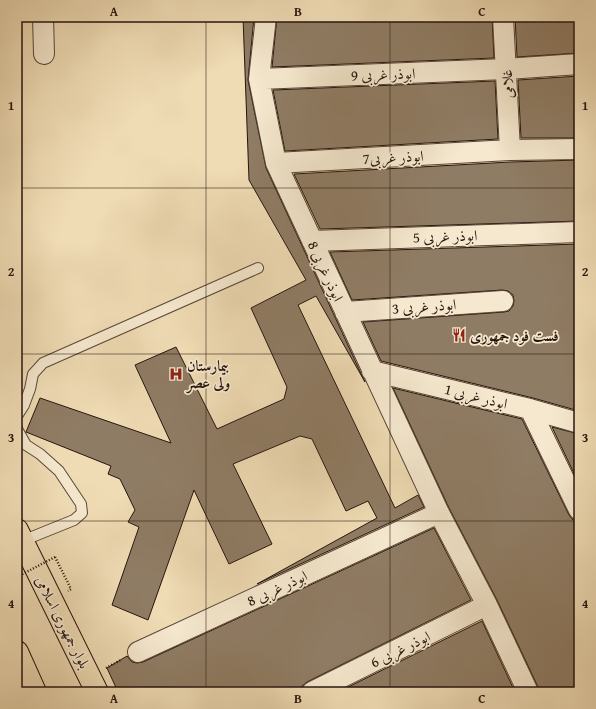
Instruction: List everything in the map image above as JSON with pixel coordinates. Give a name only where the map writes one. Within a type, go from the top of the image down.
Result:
[{"type":"main road","name":"بلوار جمهوری اسلامی","points":[[20,536],[93,683]]},
{"type":"main road","points":[[17,652],[36,692]]},
{"type":"street","points":[[43,17],[44,54]]},
{"type":"street","name":"ابوذر غربی 8","points":[[266,17],[259,79],[276,163],[439,513],[487,605],[528,692]]},
{"type":"street","name":"غلامی","points":[[503,17],[510,150]]},
{"type":"street","name":"ابوذر غربی 9","points":[[259,79],[506,69],[579,64]]},
{"type":"street","name":"ابوذر غربی7","points":[[276,163],[510,150],[579,149]]},
{"type":"street","name":"ابوذر غربی 5","points":[[312,241],[579,232]]},
{"type":"street","name":"ابوذر غربی 3","points":[[345,312],[503,301]]},
{"type":"street","name":"ابوذر غربی 1","points":[[372,371],[530,409],[579,423]]},
{"type":"street","points":[[530,409],[579,510]]},
{"type":"street","name":"ابوذر غربی 8","points":[[138,652],[439,513]]},
{"type":"street","name":"ابوذر غربی 6","points":[[312,692],[487,605]]},
{"type":"lane","points":[[17,416],[24,405],[30,389],[33,374],[43,363],[258,268]]},
{"type":"lane","points":[[17,429],[26,445],[40,454],[59,471],[80,504],[82,513],[74,520],[20,536]]},
{"type":"path","points":[[17,577],[55,557],[71,589]]},
{"type":"path","points":[[93,683],[107,668],[138,652]]},
{"type":"building","name":"بیمارستان ولی عصر","points":[[243,17],[254,17],[248,80],[266,168],[365,382],[316,296],[298,305],[395,508],[418,495],[424,507],[257,584],[377,518],[368,501],[346,511],[312,439],[300,436],[233,464],[272,544],[229,564],[194,490],[148,620],[112,605],[139,527],[128,522],[135,510],[120,479],[108,474],[111,466],[26,432],[40,398],[171,443],[135,365],[176,347],[217,429],[284,399],[287,387],[251,308],[306,280],[249,180]]},
{"type":"building","points":[[277,17],[492,17],[494,58],[272,67]]},
{"type":"building","points":[[515,17],[579,17],[579,53],[517,57]]},
{"type":"building","points":[[579,76],[579,138],[521,138],[518,80]]},
{"type":"building","points":[[495,81],[498,139],[285,151],[273,90]]},
{"type":"building","points":[[579,160],[579,221],[320,229],[294,174],[510,162]]},
{"type":"building","points":[[579,244],[579,411],[533,398],[381,361],[363,322],[504,312],[509,311],[513,306],[513,295],[508,291],[502,290],[352,300],[330,252]]},
{"type":"building","points":[[393,388],[522,419],[569,515],[573,520],[579,521],[579,692],[539,692],[497,600],[449,508]]},
{"type":"building","points":[[552,427],[579,434],[579,484]]},
{"type":"building","points":[[434,528],[471,600],[307,682],[302,686],[301,692],[118,692],[107,668],[127,656],[132,662],[143,662]]},
{"type":"building","points":[[482,621],[515,692],[338,692]]},
{"type":"place","name":"فست فود جمهوری","points":[[459,335]]},
{"type":"place","name":"بیمارستان ولی عصر","points":[[176,374]]}]
